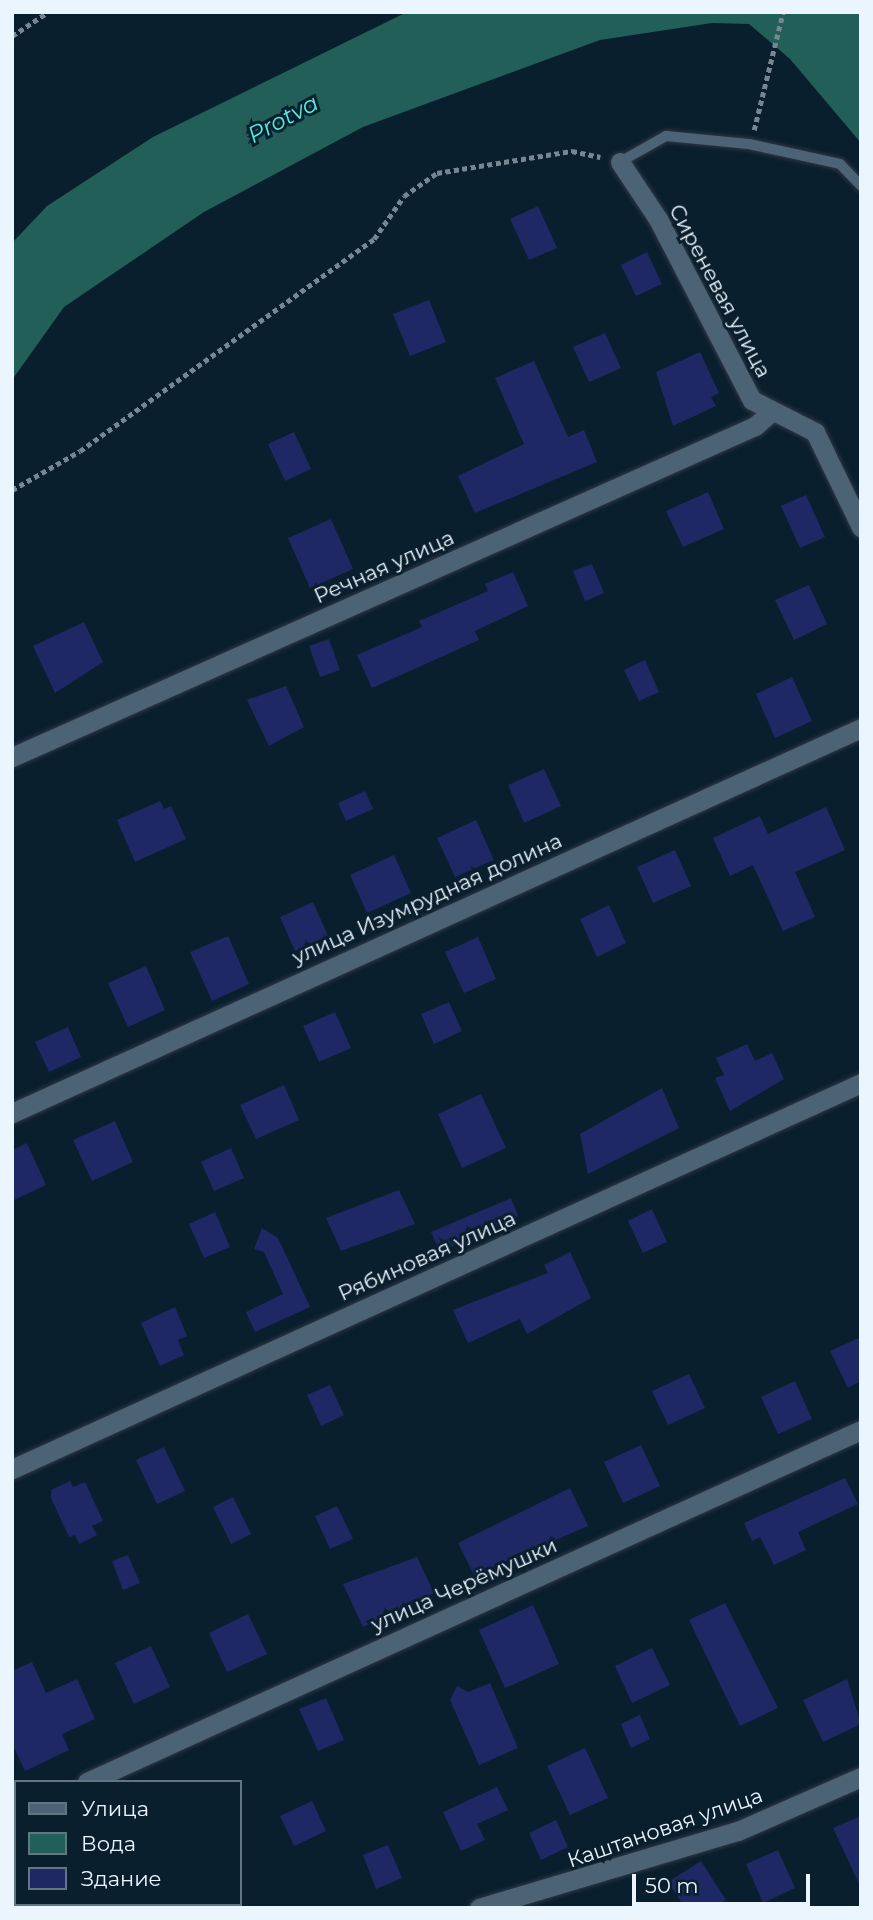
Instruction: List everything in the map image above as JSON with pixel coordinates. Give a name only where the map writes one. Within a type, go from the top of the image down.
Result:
[{"type":"street","name":"Сиреневая улица","points":[[620,162],[657,219],[752,400],[770,413],[815,432],[861,527]]},
{"type":"street","name":"Речная улица","points":[[12,757],[755,426],[770,413]]},
{"type":"street","name":"улица Изумрудная долина","points":[[12,1112],[861,728]]},
{"type":"street","name":"Рябиновая улица","points":[[12,1469],[861,1083]]},
{"type":"street","name":"улица Черёмушки","points":[[91,1780],[861,1430]]},
{"type":"street","name":"Каштановая улица","points":[[480,1908],[738,1831],[861,1777]]},
{"type":"lane","points":[[620,162],[666,136],[749,144],[840,164],[861,186]]},
{"type":"path","points":[[12,36],[48,12]]},
{"type":"path","points":[[749,144],[763,108],[783,12]]},
{"type":"path","points":[[12,490],[80,451],[374,239],[404,195],[437,173],[572,151],[620,162]]},
{"type":"shaded area","points":[[12,1841],[14,1906],[140,1908],[12,1908]]},
{"type":"water","name":"Protva","points":[[407,12],[861,12],[861,143],[790,59],[749,24],[712,23],[600,40],[363,127],[204,212],[64,307],[12,380],[12,243],[47,206],[153,137]]},
{"type":"building","points":[[538,206],[557,248],[529,260],[510,219]]},
{"type":"building","points":[[647,252],[662,284],[636,296],[621,265]]},
{"type":"building","points":[[429,300],[446,342],[410,356],[393,314]]},
{"type":"building","points":[[605,333],[621,368],[589,382],[573,347]]},
{"type":"building","points":[[700,352],[719,393],[711,397],[716,406],[673,426],[656,372]]},
{"type":"building","points":[[534,361],[568,437],[584,430],[597,462],[475,513],[458,476],[524,444],[495,378]]},
{"type":"building","points":[[294,432],[311,469],[285,481],[268,444]]},
{"type":"building","points":[[708,492],[724,529],[683,547],[666,511]]},
{"type":"building","points":[[806,495],[825,537],[800,548],[781,506]]},
{"type":"building","points":[[331,519],[353,569],[310,588],[288,538]]},
{"type":"building","points":[[592,564],[604,593],[585,601],[573,571]]},
{"type":"building","points":[[513,572],[528,606],[475,631],[479,640],[372,688],[357,655],[422,627],[419,621],[488,591],[485,584]]},
{"type":"building","points":[[809,585],[827,624],[794,640],[775,600]]},
{"type":"building","points":[[84,622],[103,662],[55,693],[33,646]]},
{"type":"building","points":[[329,639],[340,670],[320,677],[309,646]]},
{"type":"building","points":[[645,660],[659,692],[639,701],[624,670]]},
{"type":"building","points":[[792,677],[812,721],[775,738],[756,694]]},
{"type":"building","points":[[286,686],[304,727],[269,746],[247,700]]},
{"type":"building","points":[[544,769],[561,806],[524,823],[508,785]]},
{"type":"building","points":[[365,791],[373,809],[346,821],[338,803]]},
{"type":"building","points":[[160,801],[164,809],[171,806],[186,839],[135,862],[117,820]]},
{"type":"building","points":[[826,807],[845,850],[795,872],[815,917],[783,931],[753,865],[730,876],[713,838],[760,816],[768,834]]},
{"type":"building","points":[[476,820],[494,860],[455,877],[437,838]]},
{"type":"building","points":[[675,850],[691,886],[653,903],[637,867]]},
{"type":"building","points":[[394,855],[411,893],[367,913],[350,875]]},
{"type":"building","points":[[313,902],[328,936],[295,951],[280,917]]},
{"type":"building","points":[[609,905],[626,943],[597,957],[580,919]]},
{"type":"building","points":[[228,936],[249,984],[212,1001],[190,952]]},
{"type":"building","points":[[478,937],[496,979],[464,993],[445,952]]},
{"type":"building","points":[[146,966],[165,1010],[128,1027],[108,983]]},
{"type":"building","points":[[449,1002],[462,1031],[434,1044],[421,1014]]},
{"type":"building","points":[[335,1012],[351,1048],[319,1062],[303,1026]]},
{"type":"building","points":[[68,1027],[81,1057],[49,1072],[35,1042]]},
{"type":"building","points":[[747,1044],[755,1061],[772,1053],[784,1079],[730,1111],[715,1078],[724,1075],[716,1058]]},
{"type":"building","points":[[284,1085],[299,1120],[256,1139],[240,1105]]},
{"type":"building","points":[[662,1088],[679,1128],[588,1174],[580,1134]]},
{"type":"building","points":[[481,1094],[506,1148],[462,1168],[438,1114]]},
{"type":"building","points":[[115,1121],[133,1162],[92,1181],[73,1140]]},
{"type":"building","points":[[27,1143],[46,1185],[12,1201],[12,1150]]},
{"type":"building","points":[[231,1148],[244,1178],[214,1191],[201,1162]]},
{"type":"building","points":[[399,1190],[415,1224],[341,1251],[326,1218]]},
{"type":"building","points":[[511,1198],[518,1216],[440,1252],[431,1232]]},
{"type":"building","points":[[652,1209],[667,1242],[643,1253],[628,1221]]},
{"type":"building","points":[[215,1212],[230,1247],[204,1258],[189,1224]]},
{"type":"building","points":[[262,1228],[278,1238],[310,1307],[255,1332],[246,1312],[283,1294],[264,1252],[254,1249]]},
{"type":"building","points":[[570,1252],[591,1298],[527,1334],[520,1319],[468,1343],[453,1310],[548,1273],[544,1265]]},
{"type":"building","points":[[175,1307],[187,1336],[178,1340],[184,1355],[160,1366],[141,1323]]},
{"type":"building","points":[[861,1337],[861,1381],[848,1388],[830,1351]]},
{"type":"building","points":[[689,1374],[705,1408],[668,1425],[652,1391]]},
{"type":"building","points":[[795,1381],[812,1419],[778,1434],[761,1397]]},
{"type":"building","points":[[330,1385],[344,1415],[321,1426],[307,1395]]},
{"type":"building","points":[[641,1445],[660,1486],[623,1503],[604,1462]]},
{"type":"building","points":[[164,1447],[185,1491],[157,1504],[136,1460]]},
{"type":"building","points":[[845,1478],[858,1504],[798,1532],[806,1550],[774,1565],[760,1537],[752,1541],[744,1523]]},
{"type":"building","points":[[70,1481],[73,1487],[85,1482],[103,1521],[92,1526],[97,1535],[79,1544],[75,1535],[69,1537],[51,1498],[51,1490]]},
{"type":"building","points":[[570,1488],[588,1526],[474,1575],[458,1543]]},
{"type":"building","points":[[233,1497],[251,1534],[231,1544],[213,1507]]},
{"type":"building","points":[[337,1506],[353,1539],[330,1549],[315,1516]]},
{"type":"building","points":[[128,1555],[140,1583],[123,1590],[112,1561]]},
{"type":"building","points":[[417,1557],[434,1593],[363,1627],[343,1584]]},
{"type":"building","points":[[725,1603],[778,1708],[740,1726],[689,1620]]},
{"type":"building","points":[[533,1605],[559,1664],[505,1688],[479,1630]]},
{"type":"building","points":[[248,1614],[267,1654],[227,1672],[209,1633]]},
{"type":"building","points":[[151,1646],[170,1687],[134,1704],[115,1663]]},
{"type":"building","points":[[652,1648],[670,1685],[632,1703],[615,1666]]},
{"type":"building","points":[[32,1662],[46,1693],[77,1679],[95,1719],[62,1734],[69,1750],[25,1771],[12,1743],[12,1671]]},
{"type":"building","points":[[847,1679],[861,1724],[823,1742],[803,1700]]},
{"type":"building","points":[[490,1683],[518,1748],[479,1765],[450,1700],[457,1686],[468,1692]]},
{"type":"building","points":[[326,1698],[344,1740],[318,1751],[299,1709]]},
{"type":"building","points":[[640,1715],[650,1739],[631,1748],[621,1724]]},
{"type":"building","points":[[585,1748],[608,1798],[570,1815],[547,1766]]},
{"type":"building","points":[[497,1787],[508,1810],[477,1824],[485,1840],[461,1851],[443,1812]]},
{"type":"building","points":[[312,1801],[326,1831],[294,1846],[280,1816]]},
{"type":"building","points":[[861,1816],[861,1888],[833,1828]]},
{"type":"building","points":[[556,1820],[568,1847],[541,1860],[529,1833]]},
{"type":"building","points":[[388,1845],[402,1878],[376,1889],[363,1855]]},
{"type":"building","points":[[778,1850],[795,1888],[763,1903],[746,1864]]},
{"type":"building","points":[[701,1861],[726,1900],[714,1908],[685,1908],[668,1882]]}]
